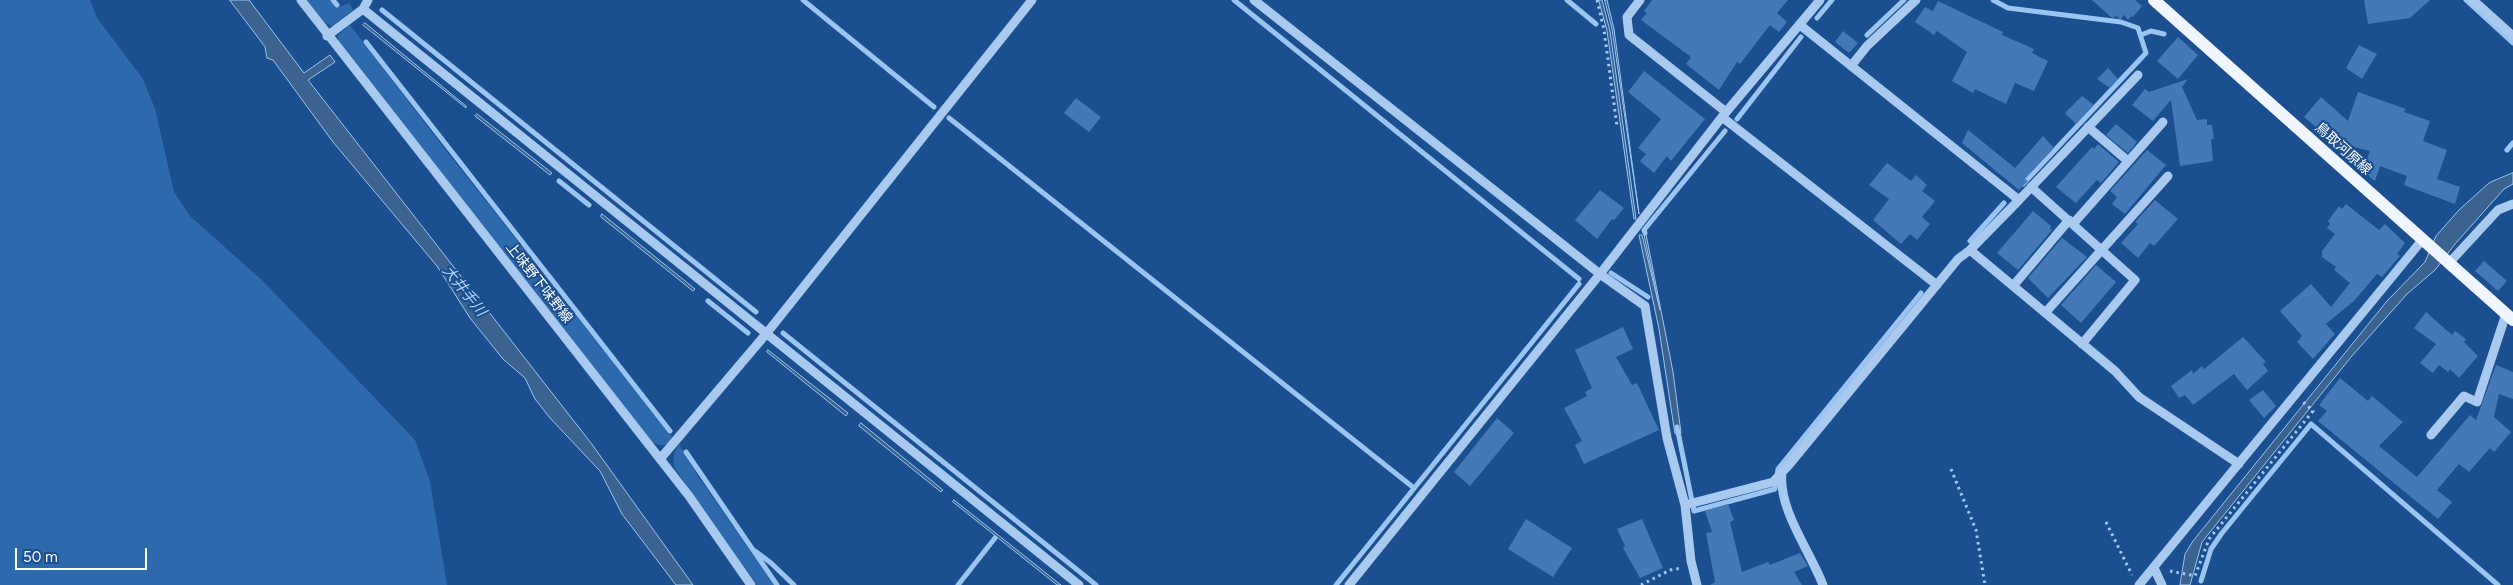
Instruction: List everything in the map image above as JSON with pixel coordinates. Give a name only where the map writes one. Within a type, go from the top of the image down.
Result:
[{"type":"main road","name":"鳥取河原線","points":[[2154,0],[2509,317]]},
{"type":"street","name":"上味野下味野線","points":[[301,0],[327,36],[660,459],[751,585]]},
{"type":"street","points":[[327,36],[363,10],[368,0]]},
{"type":"street","points":[[660,459],[766,334],[1032,0]]},
{"type":"street","points":[[1254,0],[1600,274],[1646,306],[1667,438],[1685,506],[1697,585]]},
{"type":"street","points":[[1640,0],[1627,17],[1629,35],[1937,285]]},
{"type":"street","points":[[1349,585],[1600,274],[1724,114],[1820,0]]},
{"type":"street","points":[[1851,66],[1867,46],[1916,0]]},
{"type":"street","points":[[2473,0],[2513,36]]},
{"type":"street","points":[[363,10],[1079,585]]},
{"type":"street","points":[[1800,25],[2019,200]]},
{"type":"street","points":[[1685,506],[1772,482],[1782,473],[1958,259],[1970,250],[2019,200],[2138,74]]},
{"type":"street","points":[[2013,286],[2163,122]]},
{"type":"street","points":[[2088,127],[2128,161]]},
{"type":"street","points":[[2045,313],[2168,176]]},
{"type":"street","points":[[2031,187],[2136,280],[2082,344]]},
{"type":"street","points":[[2447,262],[2498,210],[2513,204]]},
{"type":"street","points":[[2136,581],[2154,568],[2425,241]]},
{"type":"street","points":[[1970,250],[2115,371],[2139,397],[2239,464]]},
{"type":"street","points":[[2431,435],[2464,396],[2477,402],[2509,317]]},
{"type":"street","points":[[1782,473],[1782,492],[1799,537],[1814,562],[1822,585]]},
{"type":"street","points":[[2154,568],[2162,585]]},
{"type":"path","points":[[1597,0],[1604,30],[1617,126]]},
{"type":"path","points":[[2154,568],[2195,576],[2209,539],[2313,411],[2295,396]]},
{"type":"path","points":[[1951,470],[1976,530],[1985,585]]},
{"type":"path","points":[[2106,522],[2136,581]]},
{"type":"path","points":[[1641,585],[1670,570],[1693,566]]},
{"type":"shaded area","points":[[0,0],[90,0],[97,18],[143,79],[155,109],[174,192],[190,216],[264,282],[415,440],[430,481],[447,585],[0,585]]},
{"type":"shaded area","points":[[307,0],[331,0],[337,8],[349,3],[353,10],[332,26],[323,22]]},
{"type":"shaded area","points":[[350,25],[444,148],[674,439],[663,445],[651,441],[338,42],[338,35]]},
{"type":"shaded area","points":[[679,444],[698,476],[774,585],[757,585],[676,470],[674,457]]},
{"type":"water","name":"大井手川","points":[[230,0],[249,0],[304,73],[330,55],[335,62],[308,80],[591,443],[693,585],[676,585],[622,514],[600,471],[550,418],[535,399],[525,378],[503,359],[470,318],[437,266],[333,142],[273,60],[267,58],[265,47]]},
{"type":"water","points":[[1599,0],[1602,0],[1610,31],[1636,219],[1634,219],[1607,31]]},
{"type":"water","points":[[1605,0],[1607,0],[1614,29],[1639,214],[1612,29]]},
{"type":"water","points":[[365,23],[466,106],[466,108],[363,25]]},
{"type":"water","points":[[477,114],[552,173],[550,175],[475,116]]},
{"type":"water","points":[[2513,173],[2513,184],[2504,189],[2455,244],[2435,270],[2407,294],[2351,357],[2202,542],[2190,585],[2180,585],[2185,554],[2193,541],[2387,301],[2425,262],[2436,236],[2459,210],[2489,183]]},
{"type":"water","points":[[602,214],[695,289],[693,291],[601,217]]},
{"type":"water","points":[[1645,229],[1673,372],[1681,433],[1675,434],[1659,329],[1639,235],[1642,235],[1660,310],[1643,230]]},
{"type":"water","points":[[768,350],[848,413],[846,416],[767,352]]},
{"type":"water","points":[[861,423],[943,490],[941,492],[859,426]]},
{"type":"water","points":[[954,500],[1061,585],[1057,585],[953,502]]},
{"type":"building","points":[[1652,0],[1788,0],[1777,13],[1787,22],[1779,32],[1770,25],[1740,64],[1737,62],[1719,90],[1686,64],[1691,57],[1641,20],[1647,13],[1644,11]]},
{"type":"building","points":[[2092,0],[2135,0],[2142,6],[2133,17],[2131,16],[2128,20],[2124,15],[2120,20],[2117,16],[2112,18]]},
{"type":"building","points":[[2364,0],[2430,0],[2410,18],[2368,24]]},
{"type":"building","points":[[1938,1],[2003,32],[2002,35],[2034,49],[2032,53],[2048,61],[2034,91],[2015,83],[2006,104],[1975,89],[1973,93],[1952,81],[1967,52],[1937,31],[1934,35],[1915,22],[1925,7],[1933,11]]},
{"type":"building","points":[[1843,31],[1858,43],[1849,53],[1835,42]]},
{"type":"building","points":[[2178,37],[2198,55],[2178,79],[2157,61]]},
{"type":"building","points":[[2359,45],[2377,54],[2362,79],[2346,68]]},
{"type":"building","points":[[2108,68],[2118,79],[2110,88],[2097,79]]},
{"type":"building","points":[[1644,71],[1705,119],[1671,161],[1667,156],[1654,173],[1640,161],[1646,154],[1638,148],[1661,119],[1628,92]]},
{"type":"building","points":[[2188,79],[2182,87],[2197,120],[2207,119],[2207,125],[2212,125],[2214,139],[2211,139],[2213,161],[2180,166],[2171,100],[2153,121],[2132,105],[2145,89],[2149,92]]},
{"type":"building","points":[[2358,92],[2406,109],[2404,112],[2430,121],[2423,141],[2447,150],[2437,179],[2460,187],[2455,204],[2404,185],[2407,176],[2380,166],[2375,181],[2362,171],[2370,151],[2342,144],[2341,148],[2304,117],[2321,97],[2348,121]]},
{"type":"building","points":[[2082,96],[2094,105],[2076,124],[2065,113]]},
{"type":"building","points":[[1076,98],[1101,117],[1089,132],[1064,113]]},
{"type":"building","points":[[2116,124],[2137,142],[2128,153],[2106,135]]},
{"type":"building","points":[[1968,130],[2015,168],[2043,136],[2054,148],[2025,179],[2028,181],[2019,190],[1962,143]]},
{"type":"building","points":[[2098,144],[2119,162],[2101,183],[2097,180],[2076,203],[2056,187],[2092,147],[2094,149]]},
{"type":"building","points":[[2147,150],[2166,165],[2125,214],[2112,204],[2117,197],[2110,191]]},
{"type":"building","points":[[1887,163],[1911,181],[1916,175],[1927,185],[1922,191],[1935,201],[1922,217],[1930,224],[1917,240],[1910,234],[1901,244],[1873,220],[1889,199],[1869,185]]},
{"type":"building","points":[[1600,190],[1624,208],[1614,220],[1612,219],[1597,239],[1575,220]]},
{"type":"building","points":[[2155,200],[2178,219],[2154,246],[2150,243],[2138,258],[2121,243],[2138,224],[2135,222]]},
{"type":"building","points":[[2346,204],[2379,230],[2385,224],[2405,243],[2397,254],[2400,256],[2382,277],[2377,274],[2354,301],[2326,324],[2335,334],[2313,359],[2297,342],[2302,336],[2280,311],[2311,284],[2331,307],[2350,283],[2334,270],[2336,267],[2322,257],[2322,251],[2335,234],[2327,228],[2330,224],[2328,221],[2339,206],[2342,209]]},
{"type":"building","points":[[2033,211],[2051,226],[2050,229],[2052,230],[2018,270],[1997,253]]},
{"type":"building","points":[[2062,238],[2087,257],[2048,298],[2028,278]]},
{"type":"building","points":[[2484,261],[2507,281],[2498,291],[2475,271]]},
{"type":"building","points":[[2096,265],[2116,282],[2081,323],[2061,305]]},
{"type":"building","points":[[2426,312],[2452,335],[2455,331],[2466,339],[2464,342],[2478,356],[2459,378],[2450,369],[2448,372],[2439,365],[2433,373],[2420,363],[2436,344],[2414,328]]},
{"type":"building","points":[[1623,327],[1633,349],[1616,357],[1632,385],[1637,383],[1659,430],[1584,464],[1575,445],[1582,441],[1564,408],[1587,396],[1585,392],[1592,388],[1575,350]]},
{"type":"building","points":[[2243,337],[2266,362],[2263,364],[2268,371],[2247,390],[2234,374],[2193,405],[2185,395],[2179,398],[2171,386],[2192,370],[2193,374],[2202,366],[2204,369]]},
{"type":"building","points":[[2496,365],[2513,372],[2513,399],[2499,394],[2494,417],[2511,432],[2494,452],[2490,448],[2469,472],[2459,464],[2437,490],[2452,502],[2438,519],[2318,421],[2327,411],[2319,405],[2340,378],[2368,401],[2372,396],[2403,422],[2379,446],[2417,477],[2470,415],[2476,420]]},
{"type":"building","points":[[2263,390],[2276,406],[2264,418],[2249,400]]},
{"type":"building","points":[[1497,418],[1514,433],[1470,486],[1454,472]]},
{"type":"building","points":[[1728,504],[1734,520],[1730,522],[1742,572],[1768,562],[1770,565],[1800,553],[1808,566],[1794,572],[1802,585],[1710,585],[1715,582],[1706,533],[1712,532],[1705,511]]},
{"type":"building","points":[[1526,519],[1572,548],[1553,577],[1508,549]]},
{"type":"building","points":[[1642,519],[1663,568],[1640,578],[1623,548],[1625,546],[1617,529]]},
{"type":"waterway","points":[[333,0],[337,5]]},
{"type":"waterway","points":[[803,0],[934,107]]},
{"type":"waterway","points":[[1234,0],[1579,279]]},
{"type":"waterway","points":[[1567,0],[1596,24]]},
{"type":"waterway","points":[[1817,18],[1832,0]]},
{"type":"waterway","points":[[1867,35],[1904,0]]},
{"type":"waterway","points":[[1993,0],[2008,8],[2121,22],[2138,28],[2146,53],[2023,184]]},
{"type":"waterway","points":[[2466,0],[2513,43]]},
{"type":"waterway","points":[[382,10],[756,312]]},
{"type":"waterway","points":[[2141,35],[2151,31],[2164,34]]},
{"type":"waterway","points":[[1737,119],[1801,37]]},
{"type":"waterway","points":[[366,42],[670,431]]},
{"type":"waterway","points":[[949,118],[1414,488]]},
{"type":"waterway","points":[[1645,233],[1644,230],[1725,131]]},
{"type":"waterway","points":[[2507,150],[2513,143]]},
{"type":"waterway","points":[[559,181],[589,205]]},
{"type":"waterway","points":[[1970,241],[2004,203]]},
{"type":"waterway","points":[[1611,273],[1648,297]]},
{"type":"waterway","points":[[1336,585],[1579,284]]},
{"type":"waterway","points":[[1677,427],[1694,511],[1775,489],[1778,469],[1921,293]]},
{"type":"waterway","points":[[708,301],[748,333]]},
{"type":"waterway","points":[[783,333],[1096,585]]},
{"type":"waterway","points":[[2201,581],[2211,549],[2222,533],[2311,424],[2498,585]]},
{"type":"waterway","points":[[686,452],[777,585]]},
{"type":"waterway","points":[[958,585],[995,538]]},
{"type":"waterway","points":[[755,551],[794,585]]}]
